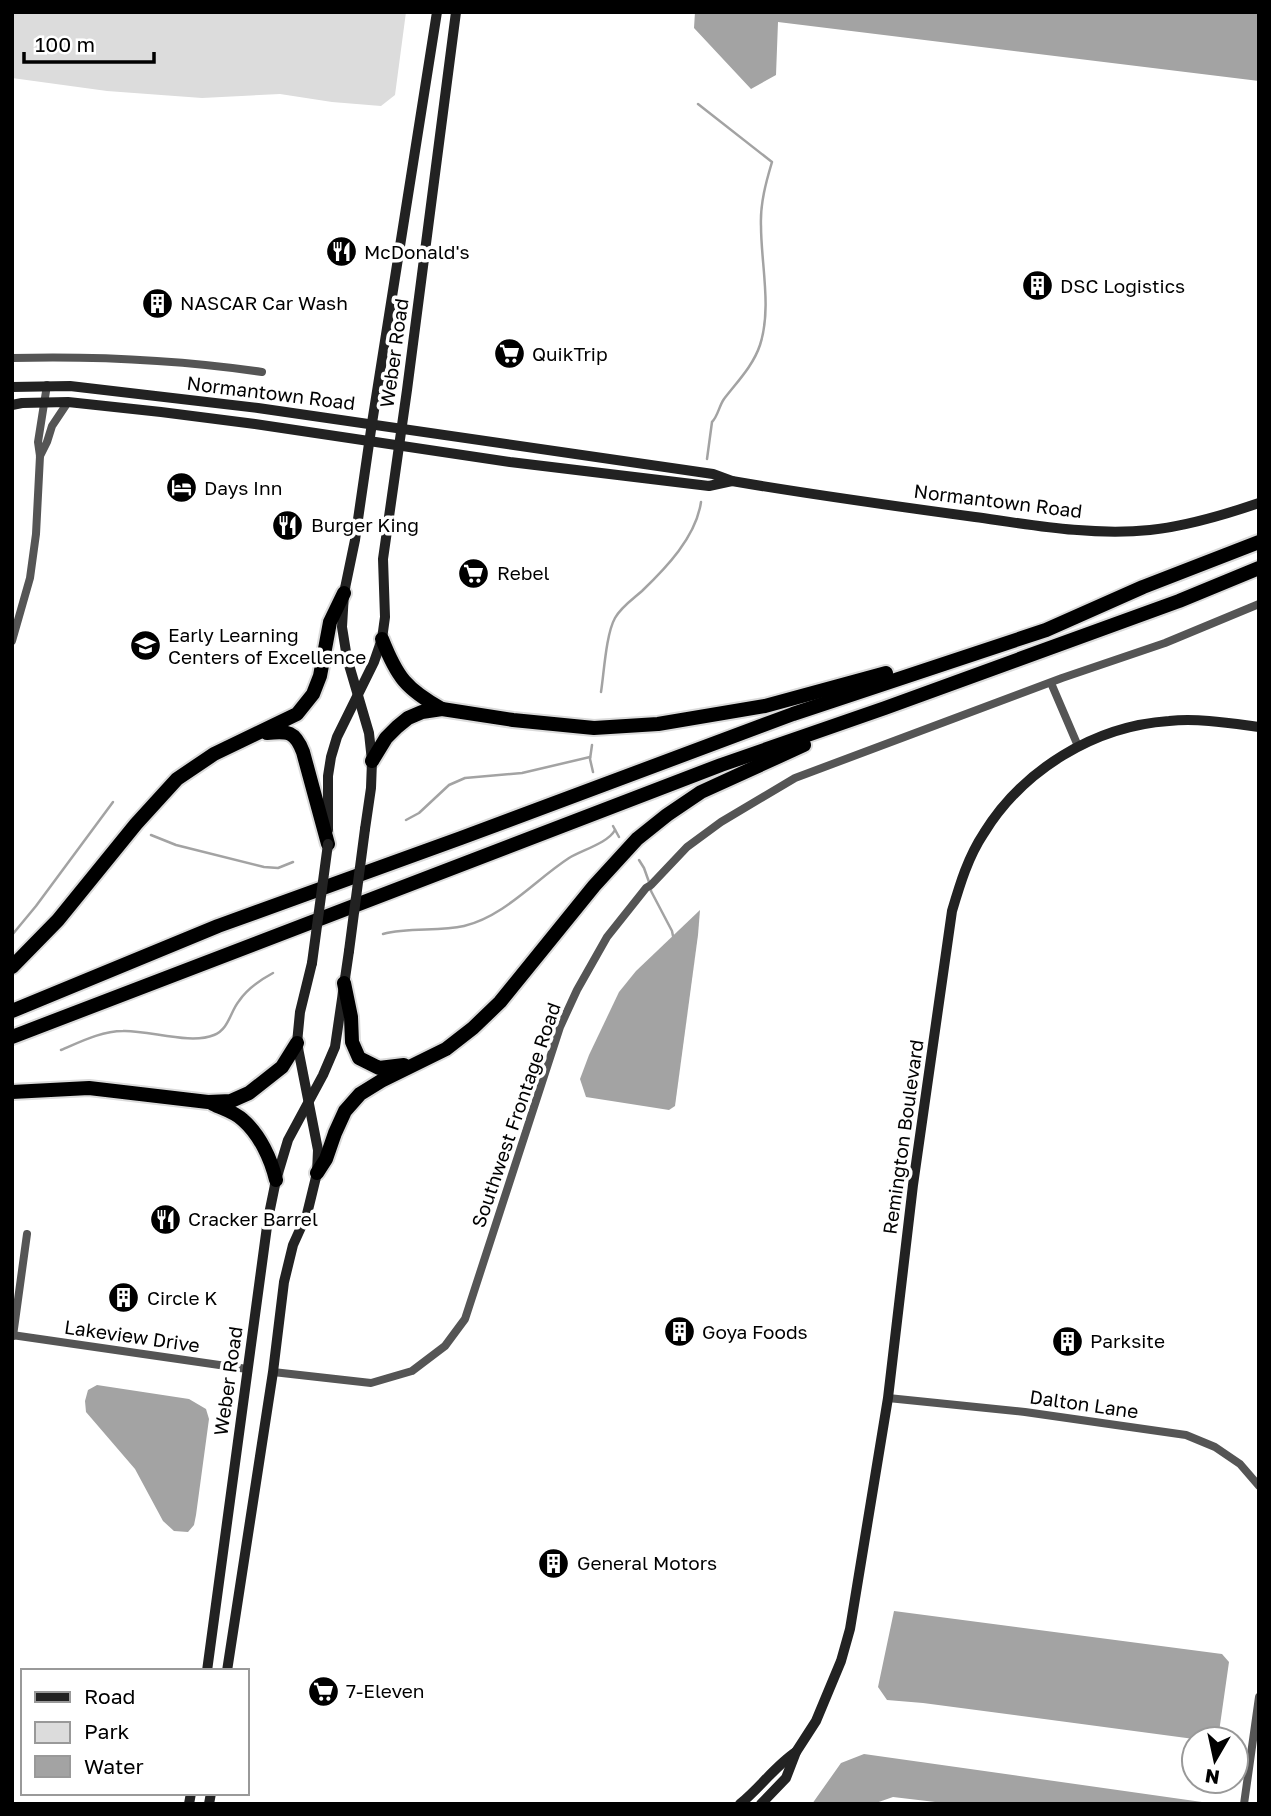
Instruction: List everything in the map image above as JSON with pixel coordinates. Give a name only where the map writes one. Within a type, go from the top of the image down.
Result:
[{"type":"highway","points":[[12,1011],[218,926],[793,714],[1046,630],[1143,587],[1259,542]]},
{"type":"highway","points":[[12,1037],[720,765],[1179,601],[1259,568]]},
{"type":"highway","points":[[12,967],[58,920],[149,808],[177,779],[214,754],[297,714],[313,694],[320,676],[330,622],[344,593]]},
{"type":"highway","points":[[372,761],[386,738],[408,718],[422,712],[442,709],[513,720],[594,728],[658,724],[765,706],[1046,630]]},
{"type":"highway","points":[[382,639],[392,664],[406,684],[419,697],[442,709]]},
{"type":"highway","points":[[317,1173],[345,1111],[360,1094],[446,1049],[474,1028],[500,1002],[594,886],[637,839],[701,792],[885,708]]},
{"type":"highway","points":[[255,735],[291,733],[299,741],[328,844]]},
{"type":"highway","points":[[344,983],[351,1017],[352,1042],[359,1058],[379,1068],[421,1061]]},
{"type":"highway","points":[[12,1092],[89,1088],[208,1102],[231,1101],[249,1093],[282,1067],[297,1043]]},
{"type":"highway","points":[[208,1102],[243,1120],[265,1150],[273,1165],[276,1180]]},
{"type":"main road","name":"Weber Road","points":[[207,1669],[261,1260],[276,1180],[288,1140],[323,1075],[334,1047],[349,951],[371,789],[372,761],[369,733],[347,658],[342,627],[344,593],[355,540],[437,12]]},
{"type":"main road","name":"Weber Road","points":[[227,1669],[273,1372],[284,1282],[293,1245],[307,1214],[317,1173],[318,1150],[297,1043],[300,1012],[312,964],[328,844],[328,776],[337,737],[374,662],[382,639],[385,617],[383,559],[456,12]]},
{"type":"main road","name":"Normantown Road","points":[[12,387],[69,386],[258,408],[713,474],[732,481],[1038,526],[1098,531],[1151,530],[1213,518],[1259,503]]},
{"type":"main road","name":"Normantown Road","points":[[12,405],[68,402],[255,424],[510,463],[709,486],[732,481]]},
{"type":"main road","name":"Remington Boulevard","points":[[761,1804],[786,1778],[796,1752],[816,1721],[841,1661],[850,1629],[888,1398],[952,911],[964,872],[984,833],[1006,802],[1038,771],[1079,746],[1130,727],[1169,720],[1259,727]]},
{"type":"main road","name":"Remington Boulevard","points":[[740,1804],[785,1759],[796,1752]]},
{"type":"street","points":[[12,358],[67,356],[184,362],[262,372]]},
{"type":"street","points":[[12,641],[30,578],[36,534],[40,456],[38,442],[47,385]]},
{"type":"street","points":[[40,456],[52,426],[68,402]]},
{"type":"street","name":"Southwest Frontage Road","points":[[273,1372],[371,1383],[412,1371],[445,1346],[465,1319],[560,1027],[577,990],[607,937],[646,888],[687,847],[721,822],[795,778],[1062,678],[1165,643],[1259,604]]},
{"type":"street","points":[[1051,683],[1079,746]]},
{"type":"street","points":[[13,1335],[27,1234]]},
{"type":"street","name":"Lakeview Drive","points":[[13,1335],[247,1369]]},
{"type":"street","name":"Dalton Lane","points":[[888,1398],[1025,1412],[1186,1435],[1215,1447],[1240,1464],[1259,1486]]},
{"type":"street","points":[[1244,1804],[1259,1697]]},
{"type":"green space","points":[[12,12],[406,12],[395,95],[381,106],[280,94],[202,98],[107,91],[12,78]]},
{"type":"water","points":[[695,12],[1259,12],[1259,81],[778,22],[776,75],[751,89],[694,28]]},
{"type":"water","points":[[700,910],[675,1106],[669,1110],[586,1097],[580,1079],[619,992],[636,971]]},
{"type":"water","points":[[97,1385],[189,1399],[206,1409],[209,1419],[196,1515],[194,1525],[188,1532],[174,1531],[163,1521],[135,1469],[86,1412],[88,1390]]},
{"type":"water","points":[[894,1611],[1222,1654],[1229,1662],[1220,1725],[1180,1725],[1180,1737],[887,1700],[878,1687]]},
{"type":"water","points":[[864,1754],[1203,1804],[952,1804],[893,1797],[873,1804],[812,1804],[841,1763]]},
{"type":"waterway","points":[[698,104],[772,162],[761,218],[766,301],[760,345],[712,422],[707,459]]},
{"type":"waterway","points":[[601,692],[607,643],[615,618],[679,551],[693,527],[701,502]]},
{"type":"waterway","points":[[592,745],[590,759],[593,772]]},
{"type":"waterway","points":[[406,820],[419,813],[449,785],[465,778],[522,773],[590,757]]},
{"type":"waterway","points":[[12,935],[113,802]]},
{"type":"waterway","points":[[613,826],[619,837]]},
{"type":"waterway","points":[[383,934],[454,928],[479,921],[506,906],[569,858],[607,839],[615,830]]},
{"type":"waterway","points":[[151,835],[176,845],[264,867],[278,868],[293,862]]},
{"type":"waterway","points":[[639,860],[649,882]]},
{"type":"waterway","points":[[651,889],[673,936]]},
{"type":"waterway","points":[[61,1050],[91,1037],[115,1031],[182,1038],[214,1035],[226,1025],[236,1005],[246,993],[273,973]]},
{"type":"place","name":"McDonald's","points":[[341,252]]},
{"type":"place","name":"DSC Logistics","points":[[1037,286]]},
{"type":"place","name":"NASCAR Car Wash","points":[[157,303]]},
{"type":"place","name":"QuikTrip","points":[[509,354]]},
{"type":"place","name":"Days Inn","points":[[181,488]]},
{"type":"place","name":"Burger King","points":[[288,525]]},
{"type":"place","name":"Rebel","points":[[474,573]]},
{"type":"place","name":"Early Learning Centers of Excellence","points":[[145,646]]},
{"type":"place","name":"Cracker Barrel","points":[[165,1219]]},
{"type":"place","name":"Circle K","points":[[124,1298]]},
{"type":"place","name":"Goya Foods","points":[[679,1332]]},
{"type":"place","name":"Parksite","points":[[1067,1341]]},
{"type":"place","name":"General Motors","points":[[554,1563]]},
{"type":"place","name":"7-Eleven","points":[[323,1691]]}]
